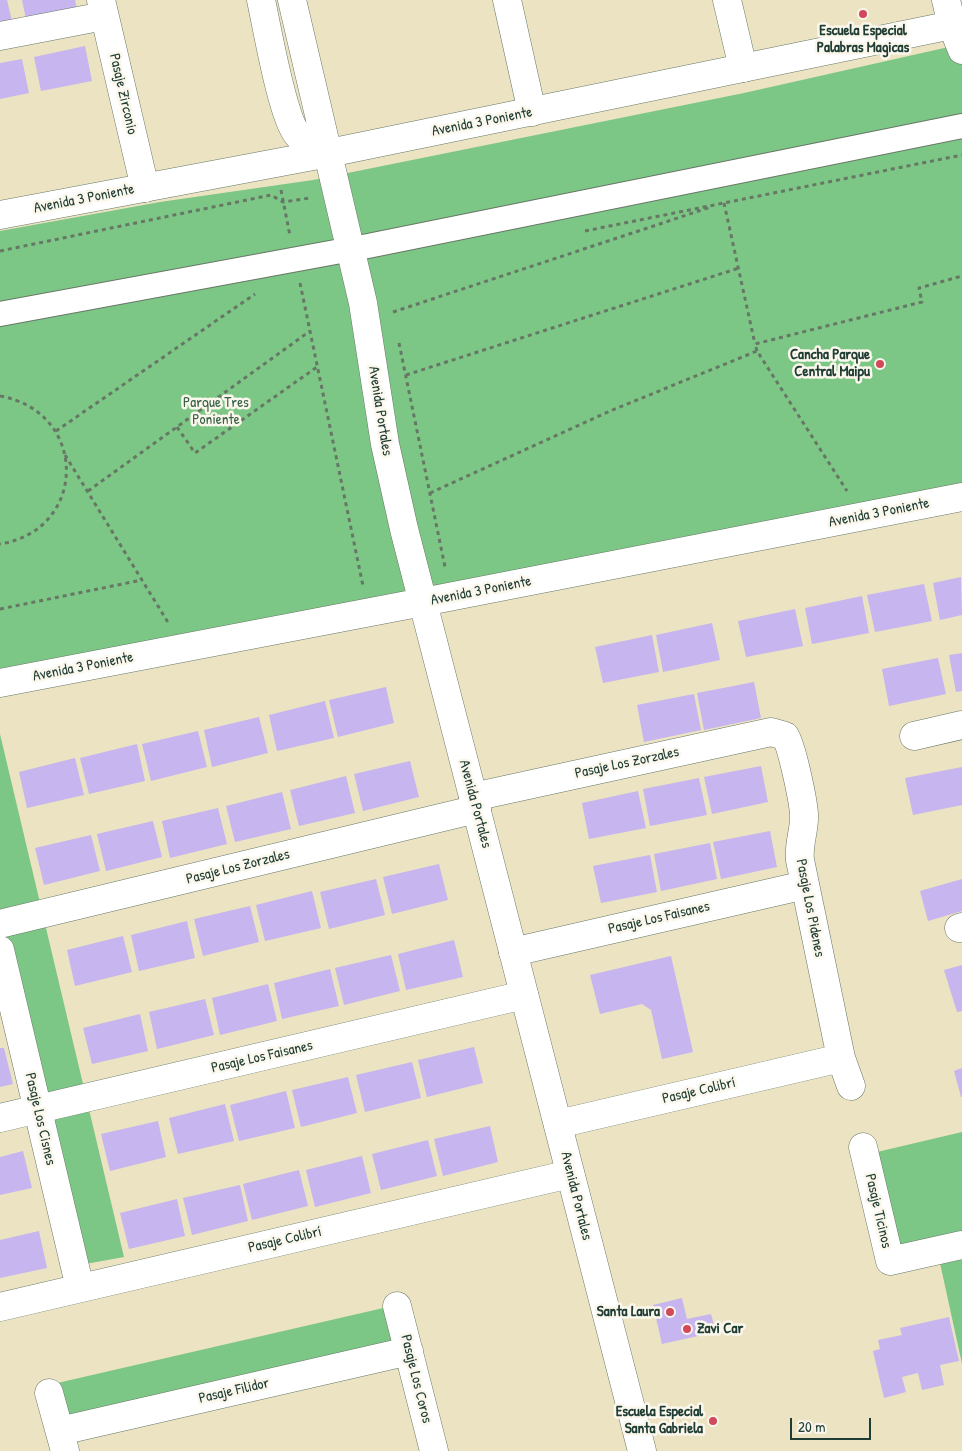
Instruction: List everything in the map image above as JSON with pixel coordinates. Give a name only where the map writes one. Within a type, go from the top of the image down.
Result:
[{"type":"street","points":[[261,0],[291,124],[305,142],[316,149],[329,153]]},
{"type":"street","name":"Avenida Portales","points":[[292,0],[363,303],[385,444],[423,602],[642,1451]]},
{"type":"street","points":[[507,0],[532,112]]},
{"type":"street","points":[[727,0],[743,68]]},
{"type":"street","points":[[0,36],[103,8]]},
{"type":"street","name":"Pasaje Zirconio","points":[[103,8],[145,188]]},
{"type":"street","points":[[953,16],[962,50]]},
{"type":"street","name":"Avenida 3 Poniente","points":[[0,215],[329,153],[743,68],[953,16]]},
{"type":"street","points":[[0,314],[350,250],[962,126]]},
{"type":"street","name":"Avenida 3 Poniente","points":[[0,683],[962,497]]},
{"type":"street","points":[[914,736],[962,725]]},
{"type":"street","name":"Pasaje Los Zorzales","points":[[0,924],[475,803],[771,732],[780,733]]},
{"type":"street","name":"Pasaje Los Pidenes","points":[[780,733],[788,740],[803,806],[803,824],[799,849],[805,885],[840,1058],[851,1086]]},
{"type":"street","name":"Pasaje Los Faisanes","points":[[513,952],[805,885]]},
{"type":"street","name":"Pasaje Los Cisnes","points":[[0,950],[80,1288]]},
{"type":"street","name":"Pasaje Los Faisanes","points":[[0,1118],[524,995]]},
{"type":"street","name":"Pasaje Colibrí","points":[[558,1124],[840,1058]]},
{"type":"street","name":"Pasaje Ticinos","points":[[863,1147],[890,1261],[962,1245]]},
{"type":"street","name":"Pasaje Colibrí","points":[[0,1307],[570,1174]]},
{"type":"street","name":"Pasaje Los Coros","points":[[398,1306],[434,1451]]},
{"type":"street","name":"Pasaje Filidor","points":[[62,1441],[409,1351]]},
{"type":"street","points":[[50,1393],[62,1441]]},
{"type":"path","points":[[579,232],[962,155]]},
{"type":"path","points":[[724,203],[757,351],[849,493]]},
{"type":"path","points":[[393,312],[724,203]]},
{"type":"path","points":[[406,375],[739,268]]},
{"type":"path","points":[[755,344],[922,302],[919,288],[962,276]]},
{"type":"path","points":[[56,431],[256,293]]},
{"type":"path","points":[[391,304],[395,321]]},
{"type":"path","points":[[88,491],[310,331]]},
{"type":"path","points":[[398,339],[445,571]]},
{"type":"path","points":[[430,493],[610,411],[757,351]]},
{"type":"path","points":[[177,427],[195,453],[318,366],[364,589]]},
{"type":"path","points":[[0,396],[18,400],[40,412],[56,431],[65,454],[173,631]]},
{"type":"path","points":[[0,544],[24,537],[44,524],[59,503],[66,480],[65,454]]},
{"type":"path","points":[[0,609],[142,580]]},
{"type":"green space","name":"Parque Tres Poniente","points":[[962,44],[962,484],[0,671],[0,231],[160,202],[313,180],[744,93]]},
{"type":"green space","points":[[0,734],[124,1257],[80,1265],[0,932]]},
{"type":"green space","points":[[962,1132],[962,1233],[899,1248],[877,1152]]},
{"type":"green space","points":[[962,1258],[962,1364],[940,1263]]},
{"type":"green space","points":[[392,1306],[402,1347],[62,1425],[53,1384]]},
{"type":"building","points":[[0,0],[7,0],[12,21],[0,24]]},
{"type":"building","points":[[22,0],[75,0],[77,9],[26,19]]},
{"type":"building","points":[[85,46],[92,81],[41,91],[34,57]]},
{"type":"building","points":[[22,59],[29,93],[0,99],[0,63]]},
{"type":"building","points":[[961,577],[962,615],[940,620],[933,583]]},
{"type":"building","points":[[924,584],[932,621],[875,632],[867,595]]},
{"type":"building","points":[[862,596],[869,633],[812,644],[805,608]]},
{"type":"building","points":[[795,609],[803,646],[746,657],[738,621]]},
{"type":"building","points":[[712,623],[720,660],[663,672],[656,635]]},
{"type":"building","points":[[652,635],[659,672],[603,683],[595,647]]},
{"type":"building","points":[[962,653],[962,691],[956,692],[949,655]]},
{"type":"building","points":[[938,658],[946,694],[889,706],[882,669]]},
{"type":"building","points":[[754,682],[761,718],[704,730],[697,693]]},
{"type":"building","points":[[386,687],[394,723],[338,737],[329,700]]},
{"type":"building","points":[[694,694],[701,730],[644,742],[637,705]]},
{"type":"building","points":[[325,701],[334,738],[277,751],[269,715]]},
{"type":"building","points":[[259,717],[268,753],[212,767],[204,730]]},
{"type":"building","points":[[198,731],[207,767],[151,781],[142,744]]},
{"type":"building","points":[[137,744],[145,781],[89,794],[80,758]]},
{"type":"building","points":[[75,758],[84,795],[27,808],[19,772]]},
{"type":"building","points":[[410,761],[419,797],[363,811],[354,774]]},
{"type":"building","points":[[761,766],[768,802],[712,814],[704,777]]},
{"type":"building","points":[[962,767],[962,805],[913,815],[905,778]]},
{"type":"building","points":[[346,776],[355,813],[299,826],[290,790]]},
{"type":"building","points":[[699,778],[707,815],[650,826],[643,789]]},
{"type":"building","points":[[638,791],[646,828],[589,839],[582,803]]},
{"type":"building","points":[[282,792],[291,829],[235,842],[226,806]]},
{"type":"building","points":[[218,808],[227,844],[170,858],[162,821]]},
{"type":"building","points":[[153,821],[162,857],[106,871],[97,834]]},
{"type":"building","points":[[770,831],[777,867],[721,879],[713,842]]},
{"type":"building","points":[[91,835],[100,871],[44,885],[35,848]]},
{"type":"building","points":[[710,843],[717,879],[661,891],[654,854]]},
{"type":"building","points":[[650,855],[657,892],[601,903],[593,866]]},
{"type":"building","points":[[439,864],[448,900],[392,914],[383,877]]},
{"type":"building","points":[[376,879],[385,915],[329,929],[320,892]]},
{"type":"building","points":[[962,879],[962,911],[928,921],[920,891]]},
{"type":"building","points":[[312,891],[321,928],[265,941],[256,905]]},
{"type":"building","points":[[250,906],[259,942],[203,956],[194,919]]},
{"type":"building","points":[[187,921],[195,958],[139,971],[131,935]]},
{"type":"building","points":[[123,936],[132,972],[75,986],[67,950]]},
{"type":"building","points":[[454,940],[463,977],[406,990],[398,954]]},
{"type":"building","points":[[391,955],[400,991],[344,1005],[335,968]]},
{"type":"building","points":[[671,956],[693,1052],[662,1059],[651,1010],[642,1004],[600,1014],[590,975]]},
{"type":"building","points":[[962,965],[962,1011],[957,1012],[944,970]]},
{"type":"building","points":[[330,969],[339,1006],[282,1019],[274,983]]},
{"type":"building","points":[[268,984],[277,1021],[220,1035],[212,998]]},
{"type":"building","points":[[205,999],[214,1035],[157,1049],[149,1012]]},
{"type":"building","points":[[140,1014],[148,1051],[92,1064],[83,1028]]},
{"type":"building","points":[[474,1047],[483,1083],[427,1097],[418,1060]]},
{"type":"building","points":[[0,1048],[4,1048],[13,1084],[0,1087]]},
{"type":"building","points":[[412,1062],[421,1098],[365,1112],[356,1075]]},
{"type":"building","points":[[962,1068],[962,1097],[961,1097],[954,1071]]},
{"type":"building","points":[[348,1077],[357,1113],[301,1127],[292,1090]]},
{"type":"building","points":[[286,1091],[295,1128],[239,1141],[230,1105]]},
{"type":"building","points":[[225,1104],[234,1141],[178,1154],[169,1118]]},
{"type":"building","points":[[158,1121],[166,1157],[110,1171],[101,1134]]},
{"type":"building","points":[[490,1126],[498,1162],[443,1176],[434,1139]]},
{"type":"building","points":[[428,1140],[437,1176],[381,1190],[372,1154]]},
{"type":"building","points":[[23,1151],[32,1188],[0,1195],[0,1157]]},
{"type":"building","points":[[362,1156],[371,1193],[315,1207],[306,1170]]},
{"type":"building","points":[[299,1170],[308,1206],[252,1220],[243,1184]]},
{"type":"building","points":[[240,1185],[248,1221],[192,1235],[183,1198]]},
{"type":"building","points":[[177,1199],[185,1236],[129,1249],[120,1213]]},
{"type":"building","points":[[39,1231],[47,1268],[0,1278],[0,1240]]},
{"type":"building","name":"Zavi Car","points":[[682,1298],[687,1319],[711,1314],[716,1332],[662,1344],[653,1305]]},
{"type":"building","points":[[949,1317],[959,1361],[940,1365],[944,1385],[922,1390],[918,1373],[902,1377],[906,1392],[884,1398],[873,1351],[880,1349],[878,1340],[902,1335],[900,1328]]},
{"type":"place","name":"Escuela Especial Palabras Magicas","points":[[863,14]]},
{"type":"place","name":"Cancha Parque Central Maipu","points":[[880,364]]},
{"type":"place","name":"Santa Laura","points":[[670,1312]]},
{"type":"place","name":"Zavi Car","points":[[687,1329]]},
{"type":"place","name":"Escuela Especial Santa Gabriela","points":[[713,1421]]}]
